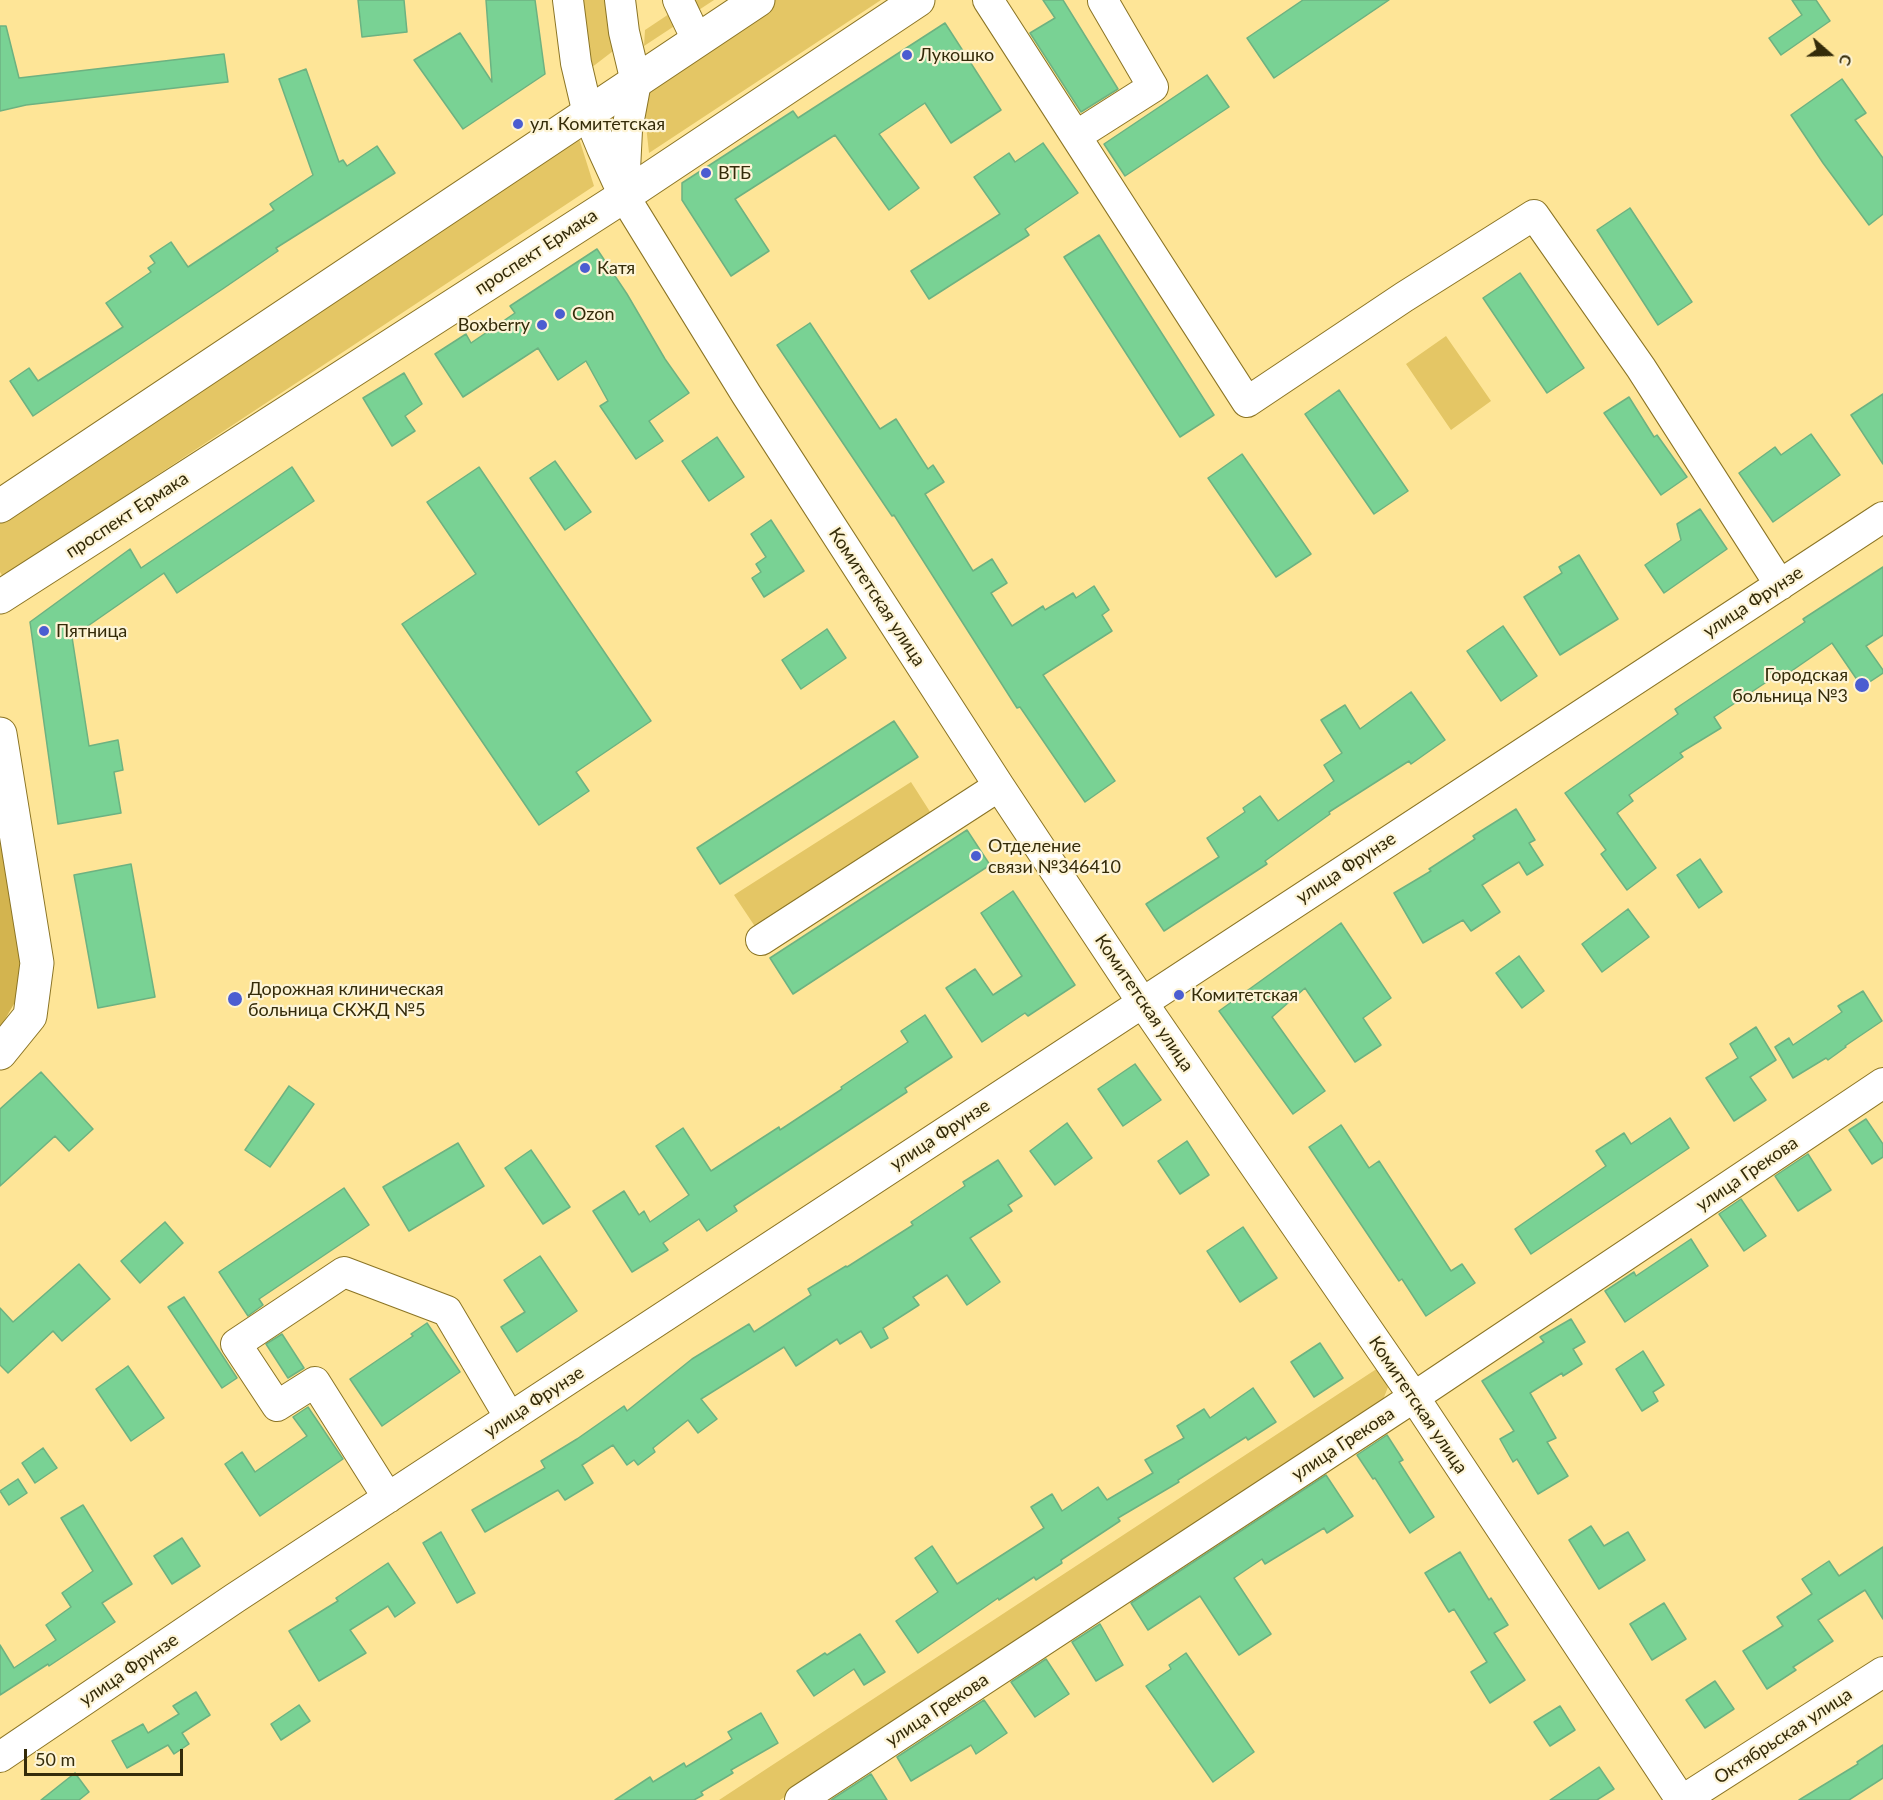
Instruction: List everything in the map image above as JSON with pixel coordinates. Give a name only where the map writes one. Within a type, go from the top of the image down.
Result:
[{"type":"main road","points":[[0,506],[758,0]]},
{"type":"main road","name":"проспект Ермака","points":[[0,597],[624,196],[918,0]]},
{"type":"main road","points":[[0,734],[37,963],[30,1016],[0,1053]]},
{"type":"street","name":"Комитетская улица","points":[[568,0],[576,63],[588,114],[624,196],[746,394],[999,786],[1142,1002],[1414,1397],[1682,1800]]},
{"type":"street","points":[[620,0],[624,33],[636,82],[627,130],[624,196]]},
{"type":"street","points":[[678,0],[697,40]]},
{"type":"street","points":[[988,0],[1247,402],[1404,297],[1534,215],[1641,368],[1780,585]]},
{"type":"street","points":[[1076,136],[1153,87],[1103,1],[1105,0]]},
{"type":"street","name":"улица Фрунзе","points":[[0,1757],[388,1498],[1883,517]]},
{"type":"street","points":[[761,940],[999,786]]},
{"type":"street","name":"улица Грекова","points":[[800,1800],[1414,1397],[1883,1083]]},
{"type":"street","points":[[388,1498],[315,1382],[278,1406],[236,1344],[345,1272],[447,1311],[510,1418]]},
{"type":"street","name":"Октябрьская улица","points":[[1682,1800],[1883,1672]]},
{"type":"shaded area","points":[[578,0],[611,0],[617,48],[587,71]]},
{"type":"shaded area","points":[[690,0],[714,0],[644,46],[645,30]]},
{"type":"shaded area","points":[[760,0],[881,0],[649,153],[641,79]]},
{"type":"shaded area","points":[[577,132],[594,186],[3,577],[0,572],[0,522]]},
{"type":"shaded area","points":[[1446,336],[1491,401],[1451,430],[1406,364]]},
{"type":"shaded area","points":[[911,782],[934,818],[758,931],[734,895]]},
{"type":"shaded area","points":[[0,838],[19,943],[21,975],[18,997],[0,1028]]},
{"type":"shaded area","points":[[1378,1368],[1388,1387],[1381,1405],[780,1800],[719,1800]]},
{"type":"building","points":[[358,0],[404,0],[407,32],[362,37]]},
{"type":"building","points":[[486,0],[535,0],[545,74],[463,129],[414,60],[460,33],[492,82]]},
{"type":"building","points":[[1043,0],[1063,0],[1118,89],[1081,112],[1030,33],[1055,18]]},
{"type":"building","points":[[1303,0],[1389,0],[1274,78],[1247,38]]},
{"type":"building","points":[[1792,0],[1816,0],[1830,21],[1781,55],[1769,38],[1802,15]]},
{"type":"building","points":[[945,23],[1001,110],[951,143],[925,103],[879,134],[919,188],[889,210],[835,135],[735,199],[769,251],[731,276],[682,200],[682,183],[793,111],[798,118]]},
{"type":"building","points":[[0,26],[6,26],[19,78],[224,54],[228,82],[26,105],[0,111]]},
{"type":"building","points":[[306,69],[339,162],[343,160],[347,166],[377,146],[395,173],[276,248],[278,251],[33,416],[10,381],[29,368],[38,381],[123,327],[106,303],[151,272],[148,268],[155,263],[150,256],[171,242],[188,267],[274,210],[270,204],[313,175],[279,79]]},
{"type":"building","points":[[1207,75],[1229,107],[1125,176],[1104,144]]},
{"type":"building","points":[[1842,79],[1866,113],[1855,120],[1883,158],[1883,214],[1869,225],[1791,115]]},
{"type":"building","points":[[1043,143],[1078,193],[1025,229],[1029,235],[929,299],[911,271],[1000,214],[974,177],[1009,153],[1015,162]]},
{"type":"building","points":[[1630,208],[1692,302],[1658,325],[1597,230]]},
{"type":"building","points":[[1099,235],[1214,415],[1180,437],[1064,257]]},
{"type":"building","points":[[597,249],[627,294],[665,359],[689,393],[649,421],[663,441],[636,459],[600,406],[608,401],[586,361],[558,380],[538,348],[463,397],[435,354],[466,334],[471,343],[515,313],[510,306]]},
{"type":"building","points":[[1520,273],[1584,368],[1547,393],[1483,298]]},
{"type":"building","points":[[810,323],[880,429],[896,419],[928,469],[933,465],[944,482],[925,494],[973,571],[992,559],[1007,583],[991,593],[1012,626],[1043,606],[1045,610],[1073,593],[1076,598],[1094,586],[1109,610],[1102,615],[1112,631],[1043,675],[1115,781],[1085,802],[1020,707],[1017,708],[894,515],[892,516],[777,345]]},
{"type":"building","points":[[404,373],[422,404],[405,416],[415,431],[392,446],[363,398]]},
{"type":"building","points":[[1339,390],[1408,491],[1374,514],[1305,414]]},
{"type":"building","points":[[1883,394],[1883,464],[1851,415]]},
{"type":"building","points":[[1629,397],[1654,437],[1657,435],[1687,477],[1661,495],[1604,413]]},
{"type":"building","points":[[1811,434],[1840,475],[1773,522],[1739,473],[1775,447],[1781,455]]},
{"type":"building","points":[[717,437],[744,477],[709,501],[682,461]]},
{"type":"building","points":[[1242,454],[1311,554],[1276,577],[1208,478]]},
{"type":"building","points":[[555,461],[591,512],[565,530],[530,478]]},
{"type":"building","points":[[292,467],[314,501],[177,593],[164,573],[72,637],[89,746],[118,740],[123,770],[114,772],[121,813],[58,824],[30,622],[130,549],[141,568]]},
{"type":"building","points":[[479,467],[651,721],[576,772],[589,791],[539,825],[402,624],[476,574],[427,502]]},
{"type":"building","points":[[1700,509],[1727,549],[1664,593],[1645,565],[1681,540],[1677,524]]},
{"type":"building","points":[[771,520],[804,571],[764,597],[752,578],[761,572],[756,564],[766,557],[751,534]]},
{"type":"building","points":[[1579,555],[1618,619],[1560,655],[1524,597],[1562,573],[1559,567]]},
{"type":"building","points":[[1883,567],[1883,635],[1866,646],[1883,673],[1862,687],[1832,643],[1777,681],[1774,677],[1714,717],[1721,728],[1680,753],[1683,757],[1629,795],[1633,801],[1617,813],[1656,868],[1627,890],[1601,854],[1606,850],[1565,793],[1678,714],[1675,709],[1805,622],[1803,619]]},
{"type":"building","points":[[1503,626],[1537,676],[1501,701],[1467,651]]},
{"type":"building","points":[[827,629],[846,658],[801,689],[782,660]]},
{"type":"building","points":[[1411,692],[1445,740],[1411,764],[1409,761],[1329,812],[1330,814],[1265,861],[1267,864],[1164,931],[1146,904],[1219,857],[1207,838],[1245,812],[1243,808],[1260,796],[1278,821],[1334,781],[1324,765],[1342,753],[1321,720],[1345,705],[1360,729]]},
{"type":"building","points":[[894,721],[918,757],[720,884],[697,848]]},
{"type":"building","points":[[1516,809],[1535,840],[1529,843],[1543,865],[1527,875],[1519,862],[1482,885],[1500,912],[1471,931],[1463,920],[1423,943],[1394,893],[1431,871],[1429,869],[1475,839],[1473,836]]},
{"type":"building","points":[[967,830],[990,865],[793,994],[770,958]]},
{"type":"building","points":[[1700,859],[1722,892],[1699,908],[1677,875]]},
{"type":"building","points":[[131,864],[155,997],[98,1008],[74,875]]},
{"type":"building","points":[[1013,891],[1075,985],[1028,1016],[1025,1013],[982,1042],[946,988],[975,969],[993,995],[1022,976],[981,913]]},
{"type":"building","points":[[1628,909],[1649,937],[1602,972],[1582,944]]},
{"type":"building","points":[[1341,923],[1391,998],[1363,1018],[1381,1045],[1355,1062],[1305,988],[1272,1017],[1325,1091],[1293,1114],[1219,1011]]},
{"type":"building","points":[[1519,956],[1544,991],[1522,1008],[1496,973]]},
{"type":"building","points":[[1863,991],[1882,1021],[1828,1060],[1826,1058],[1793,1078],[1775,1047],[1789,1038],[1793,1045],[1842,1012],[1838,1006]]},
{"type":"building","points":[[925,1015],[952,1057],[905,1088],[907,1092],[734,1206],[737,1211],[707,1231],[699,1219],[663,1243],[668,1250],[632,1272],[593,1211],[624,1191],[639,1215],[644,1211],[650,1222],[689,1195],[656,1146],[683,1128],[711,1171],[779,1127],[780,1130],[908,1042],[901,1031]]},
{"type":"building","points":[[1756,1027],[1776,1060],[1750,1077],[1766,1100],[1734,1121],[1706,1078],[1738,1058],[1730,1044]]},
{"type":"building","points":[[1135,1064],[1161,1100],[1123,1126],[1098,1089]]},
{"type":"building","points":[[41,1072],[93,1129],[69,1151],[55,1136],[0,1186],[0,1109]]},
{"type":"building","points":[[289,1086],[314,1104],[270,1167],[245,1150]]},
{"type":"building","points":[[1670,1118],[1689,1148],[1531,1254],[1515,1229],[1606,1166],[1596,1151],[1624,1133],[1631,1144]]},
{"type":"building","points":[[1866,1119],[1883,1144],[1883,1157],[1872,1164],[1849,1130]]},
{"type":"building","points":[[1067,1123],[1092,1158],[1055,1185],[1030,1151]]},
{"type":"building","points":[[1341,1125],[1369,1168],[1379,1161],[1451,1271],[1462,1264],[1475,1283],[1426,1316],[1402,1279],[1399,1281],[1309,1147]]},
{"type":"building","points":[[1187,1141],[1209,1175],[1180,1194],[1158,1161]]},
{"type":"building","points":[[458,1143],[484,1186],[409,1231],[383,1187]]},
{"type":"building","points":[[531,1150],[570,1207],[543,1224],[505,1168]]},
{"type":"building","points":[[1808,1154],[1831,1190],[1798,1211],[1775,1176]]},
{"type":"building","points":[[998,1160],[1022,1196],[1008,1205],[1012,1211],[970,1238],[1000,1282],[967,1305],[947,1275],[913,1297],[919,1305],[883,1328],[888,1338],[871,1348],[861,1331],[840,1344],[837,1339],[796,1366],[784,1347],[701,1399],[717,1419],[698,1433],[688,1420],[653,1448],[655,1452],[638,1465],[634,1460],[627,1465],[613,1445],[582,1465],[593,1483],[565,1500],[558,1490],[485,1532],[472,1510],[545,1468],[541,1461],[624,1406],[627,1411],[692,1359],[749,1324],[754,1332],[811,1295],[808,1289],[913,1225],[911,1222],[965,1186],[963,1182]]},
{"type":"building","points":[[344,1188],[369,1225],[259,1299],[263,1305],[248,1316],[219,1272]]},
{"type":"building","points":[[1741,1199],[1766,1236],[1744,1251],[1719,1214]]},
{"type":"building","points":[[165,1222],[183,1243],[140,1283],[121,1261]]},
{"type":"building","points":[[1243,1227],[1277,1278],[1240,1302],[1207,1251]]},
{"type":"building","points":[[1691,1239],[1708,1266],[1625,1322],[1605,1291],[1634,1272],[1636,1276]]},
{"type":"building","points":[[540,1256],[577,1311],[517,1352],[501,1327],[525,1312],[504,1280]]},
{"type":"building","points":[[79,1264],[110,1299],[62,1341],[53,1331],[8,1373],[0,1365],[0,1308],[13,1322]]},
{"type":"building","points":[[184,1297],[237,1378],[222,1388],[168,1307]]},
{"type":"building","points":[[1571,1319],[1585,1342],[1573,1349],[1582,1364],[1563,1376],[1562,1373],[1530,1393],[1556,1438],[1547,1442],[1568,1476],[1538,1494],[1517,1459],[1513,1462],[1500,1439],[1514,1431],[1482,1381],[1544,1342],[1540,1337]]},
{"type":"building","points":[[427,1323],[460,1372],[382,1426],[350,1379],[413,1336],[411,1334]]},
{"type":"building","points":[[282,1334],[304,1368],[288,1378],[266,1344]]},
{"type":"building","points":[[1320,1343],[1343,1378],[1314,1397],[1291,1362]]},
{"type":"building","points":[[1643,1351],[1664,1385],[1653,1392],[1658,1401],[1642,1411],[1616,1369]]},
{"type":"building","points":[[128,1366],[164,1418],[131,1441],[96,1389]]},
{"type":"building","points":[[1253,1388],[1276,1422],[1248,1440],[1246,1437],[1178,1480],[1179,1482],[1118,1518],[1120,1521],[1061,1560],[1062,1563],[1036,1580],[1034,1577],[999,1600],[998,1598],[918,1653],[896,1621],[938,1592],[915,1558],[932,1546],[957,1584],[1044,1528],[1031,1507],[1052,1494],[1062,1511],[1098,1487],[1107,1500],[1153,1473],[1145,1460],[1184,1438],[1177,1426],[1204,1409],[1210,1418]]},
{"type":"building","points":[[308,1407],[343,1459],[260,1516],[225,1464],[242,1452],[255,1472],[307,1436],[293,1417]]},
{"type":"building","points":[[1387,1435],[1403,1460],[1399,1462],[1434,1517],[1410,1533],[1375,1478],[1373,1479],[1357,1455]]},
{"type":"building","points":[[43,1448],[57,1468],[35,1483],[22,1463]]},
{"type":"building","points":[[1326,1475],[1353,1516],[1327,1533],[1324,1528],[1265,1564],[1262,1559],[1234,1578],[1271,1634],[1239,1655],[1200,1596],[1148,1630],[1131,1603]]},
{"type":"building","points":[[18,1479],[27,1493],[9,1505],[0,1491]]},
{"type":"building","points":[[83,1505],[132,1584],[102,1603],[115,1622],[0,1695],[0,1645],[14,1668],[56,1640],[46,1625],[71,1607],[62,1593],[93,1571],[61,1518]]},
{"type":"building","points":[[1591,1526],[1604,1546],[1628,1532],[1645,1560],[1599,1589],[1569,1540]]},
{"type":"building","points":[[441,1532],[475,1593],[457,1603],[423,1543]]},
{"type":"building","points":[[182,1538],[200,1566],[172,1584],[154,1556]]},
{"type":"building","points":[[1883,1547],[1883,1619],[1865,1590],[1818,1620],[1833,1641],[1793,1667],[1796,1670],[1767,1689],[1743,1651],[1783,1626],[1777,1617],[1812,1594],[1802,1579],[1829,1561],[1839,1576]]},
{"type":"building","points":[[1460,1552],[1489,1600],[1491,1598],[1508,1625],[1494,1633],[1525,1680],[1490,1703],[1471,1672],[1487,1662],[1454,1609],[1449,1612],[1425,1573]]},
{"type":"building","points":[[388,1563],[415,1603],[395,1617],[388,1606],[350,1630],[366,1653],[319,1681],[289,1631],[338,1601],[336,1598]]},
{"type":"building","points":[[1664,1603],[1686,1639],[1652,1660],[1630,1624]]},
{"type":"building","points":[[1100,1624],[1123,1665],[1096,1681],[1072,1642]]},
{"type":"building","points":[[860,1634],[885,1672],[864,1685],[854,1669],[814,1696],[797,1671]]},
{"type":"building","points":[[1186,1653],[1254,1752],[1213,1782],[1146,1686],[1171,1669],[1169,1665]]},
{"type":"building","points":[[1046,1659],[1069,1694],[1035,1717],[1011,1682]]},
{"type":"building","points":[[1715,1681],[1734,1709],[1705,1728],[1686,1700]]},
{"type":"building","points":[[196,1692],[210,1715],[182,1733],[189,1744],[174,1754],[168,1745],[127,1768],[112,1741],[143,1724],[148,1733],[179,1714],[173,1706]]},
{"type":"building","points":[[984,1700],[1007,1733],[976,1754],[971,1745],[911,1781],[897,1757]]},
{"type":"building","points":[[299,1705],[310,1721],[281,1740],[271,1724]]},
{"type":"building","points":[[1560,1706],[1575,1730],[1550,1746],[1534,1722]]},
{"type":"building","points":[[761,1713],[778,1743],[731,1770],[733,1773],[701,1792],[703,1795],[694,1800],[615,1800],[650,1777],[653,1782],[684,1763],[686,1767],[732,1739],[728,1732]]},
{"type":"building","points":[[1883,1745],[1883,1778],[1849,1800],[1799,1800],[1858,1764],[1857,1762]]},
{"type":"building","points":[[1599,1767],[1614,1789],[1597,1800],[1550,1800]]},
{"type":"building","points":[[75,1773],[89,1792],[79,1800],[41,1800]]},
{"type":"building","points":[[871,1774],[887,1800],[831,1800]]},
{"type":"place","name":"Лукошко","points":[[907,55]]},
{"type":"place","name":"ул. Комитетская","points":[[518,124]]},
{"type":"place","name":"ВТБ","points":[[706,173]]},
{"type":"place","name":"Катя","points":[[585,268]]},
{"type":"place","name":"Ozon","points":[[560,314]]},
{"type":"place","name":"Boxberry","points":[[542,325]]},
{"type":"place","name":"Пятница","points":[[44,631]]},
{"type":"place","name":"Городская больница №3","points":[[1862,685]]},
{"type":"place","name":"Отделение связи №346410","points":[[976,856]]},
{"type":"place","name":"Комитетская","points":[[1179,995]]},
{"type":"place","name":"Дорожная клиническая больница СКЖД №5","points":[[235,999]]}]
